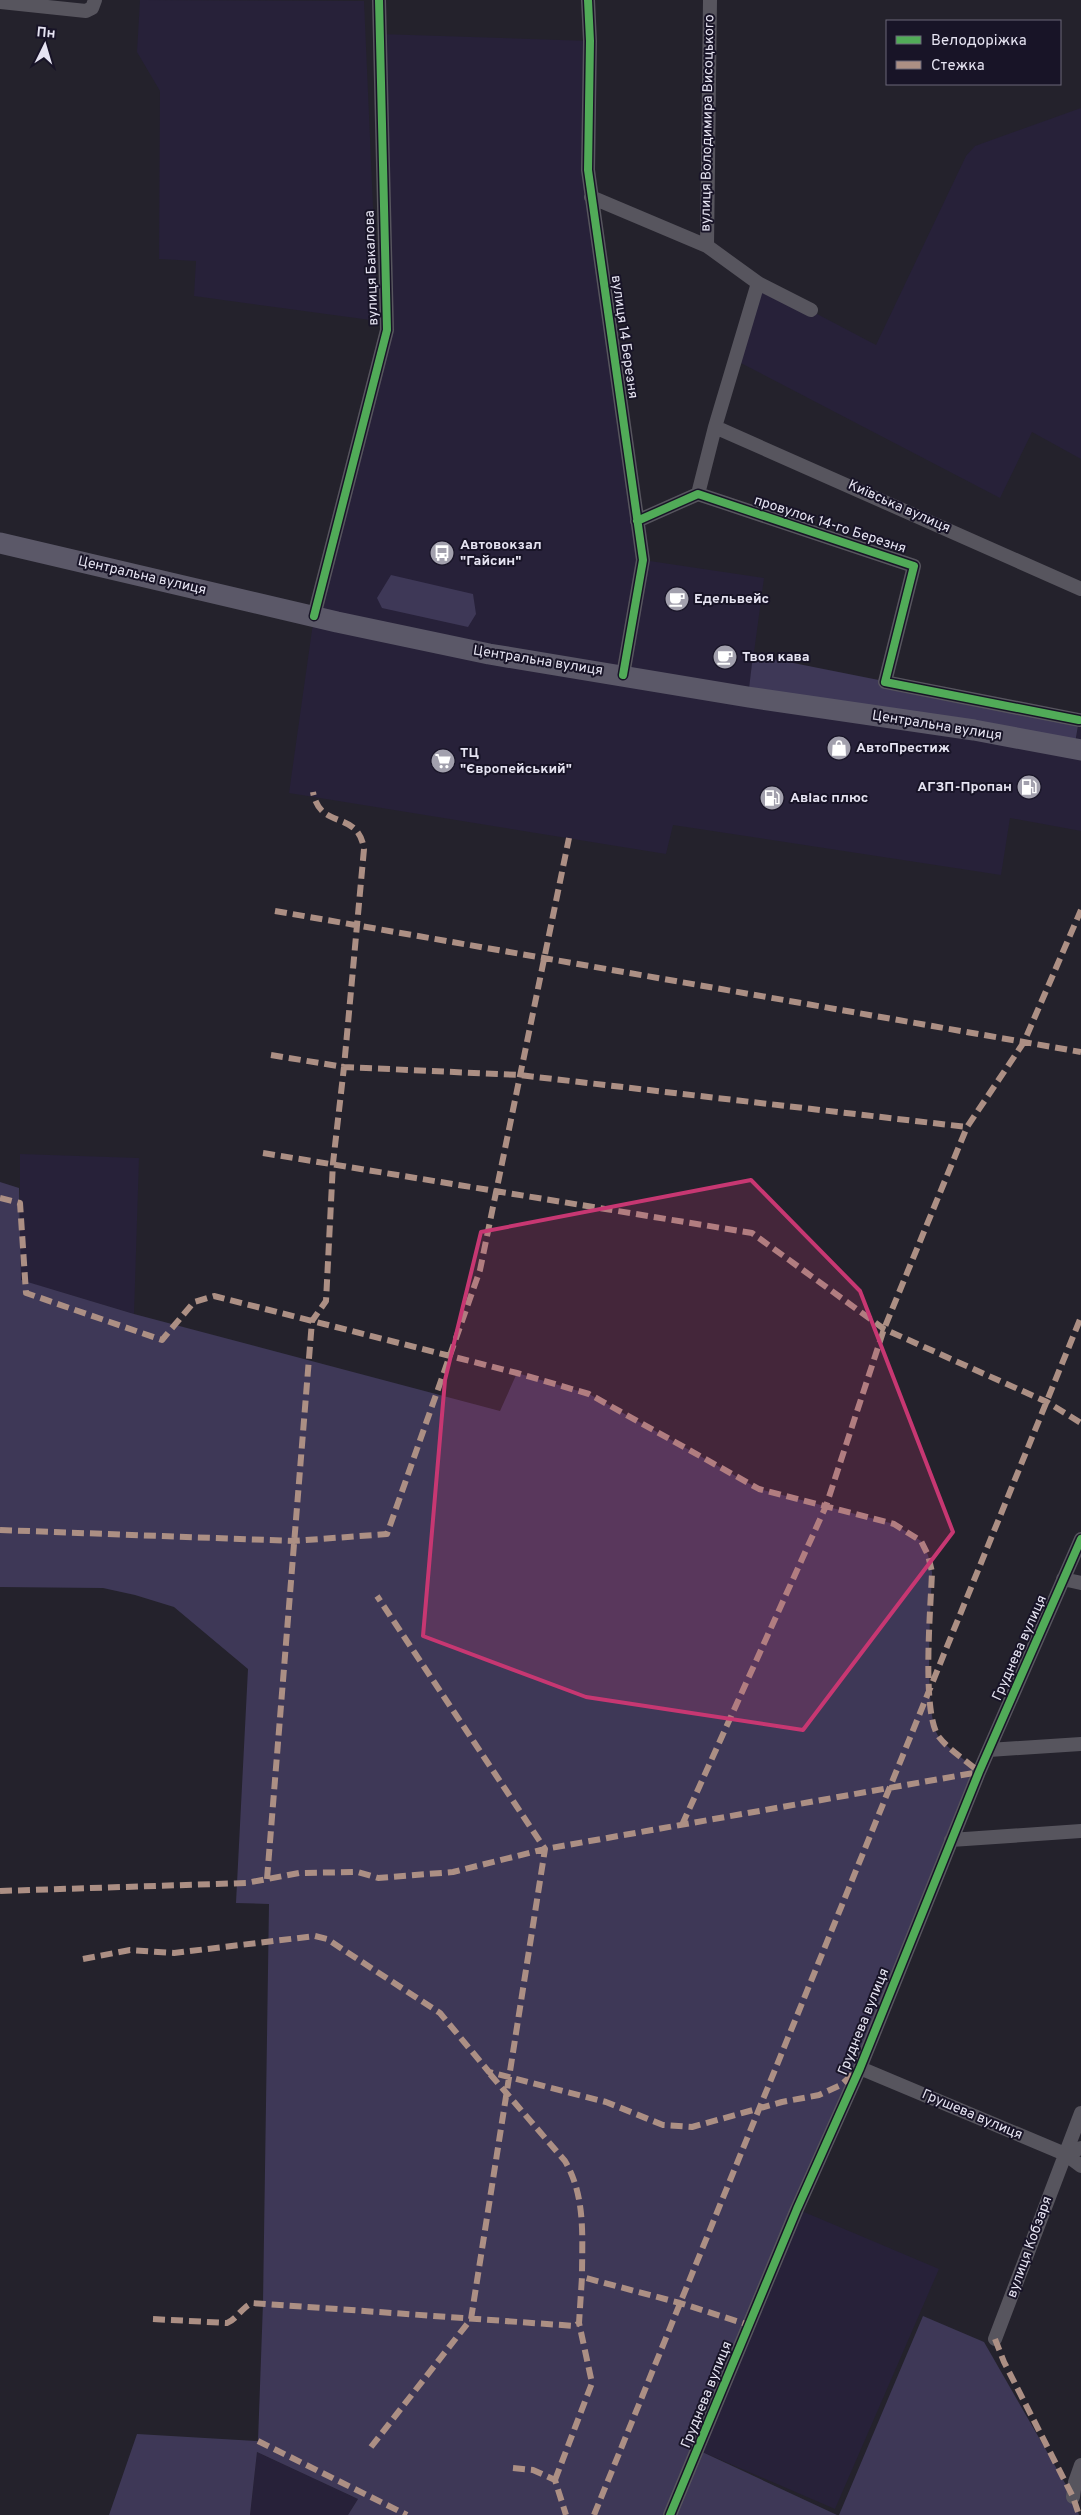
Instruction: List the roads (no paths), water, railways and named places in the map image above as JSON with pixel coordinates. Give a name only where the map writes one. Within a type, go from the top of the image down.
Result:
[{"type":"highway","name":"Центральна вулиця","points":[[0,543],[314,616],[489,654],[748,697],[974,730],[1081,750]]},
{"type":"street","points":[[0,2],[86,11],[92,8],[95,0]]},
{"type":"street","name":"вулиця Бакалова","points":[[314,616],[387,330],[380,0]]},
{"type":"street","name":"вулиця 14 Березня","points":[[588,0],[590,41],[588,170],[643,560],[623,675]]},
{"type":"street","name":"вулиця Володимира Висоцького","points":[[707,246],[710,0]]},
{"type":"street","points":[[591,197],[707,246],[758,283],[811,310]]},
{"type":"street","points":[[638,520],[698,494],[715,426],[758,283]]},
{"type":"street","name":"Київська вулиця","points":[[715,426],[1081,589]]},
{"type":"street","name":"провулок 14-го Березня","points":[[698,494],[914,566],[885,682],[1079,720]]},
{"type":"street","name":"Груднева вулиця","points":[[670,2515],[797,2209],[860,2068],[951,1840],[1081,1538]]},
{"type":"street","points":[[1063,1579],[1081,1583]]},
{"type":"street","points":[[989,1750],[1081,1744]]},
{"type":"street","points":[[951,1840],[1081,1831]]},
{"type":"street","name":"Грушева вулиця","points":[[860,2068],[1064,2154],[1081,2166]]},
{"type":"street","name":"вулиця Кобзаря","points":[[995,2340],[1081,2113]]},
{"type":"street","points":[[1064,2154],[1081,2148]]},
{"type":"street","points":[[1073,2497],[1075,2482],[1081,2466]]},
{"type":"place","name":"Автовокзал \"Гайсин\"","points":[[442,553]]},
{"type":"place","name":"Едельвейс","points":[[677,599]]},
{"type":"place","name":"Твоя кава","points":[[725,657]]},
{"type":"place","name":"АвтоПрестиж","points":[[839,748]]},
{"type":"place","name":"ТЦ \"Європейський\"","points":[[443,761]]},
{"type":"place","name":"АГЗП-Пропан","points":[[1029,787]]},
{"type":"place","name":"Авіас плюс","points":[[772,798]]}]
